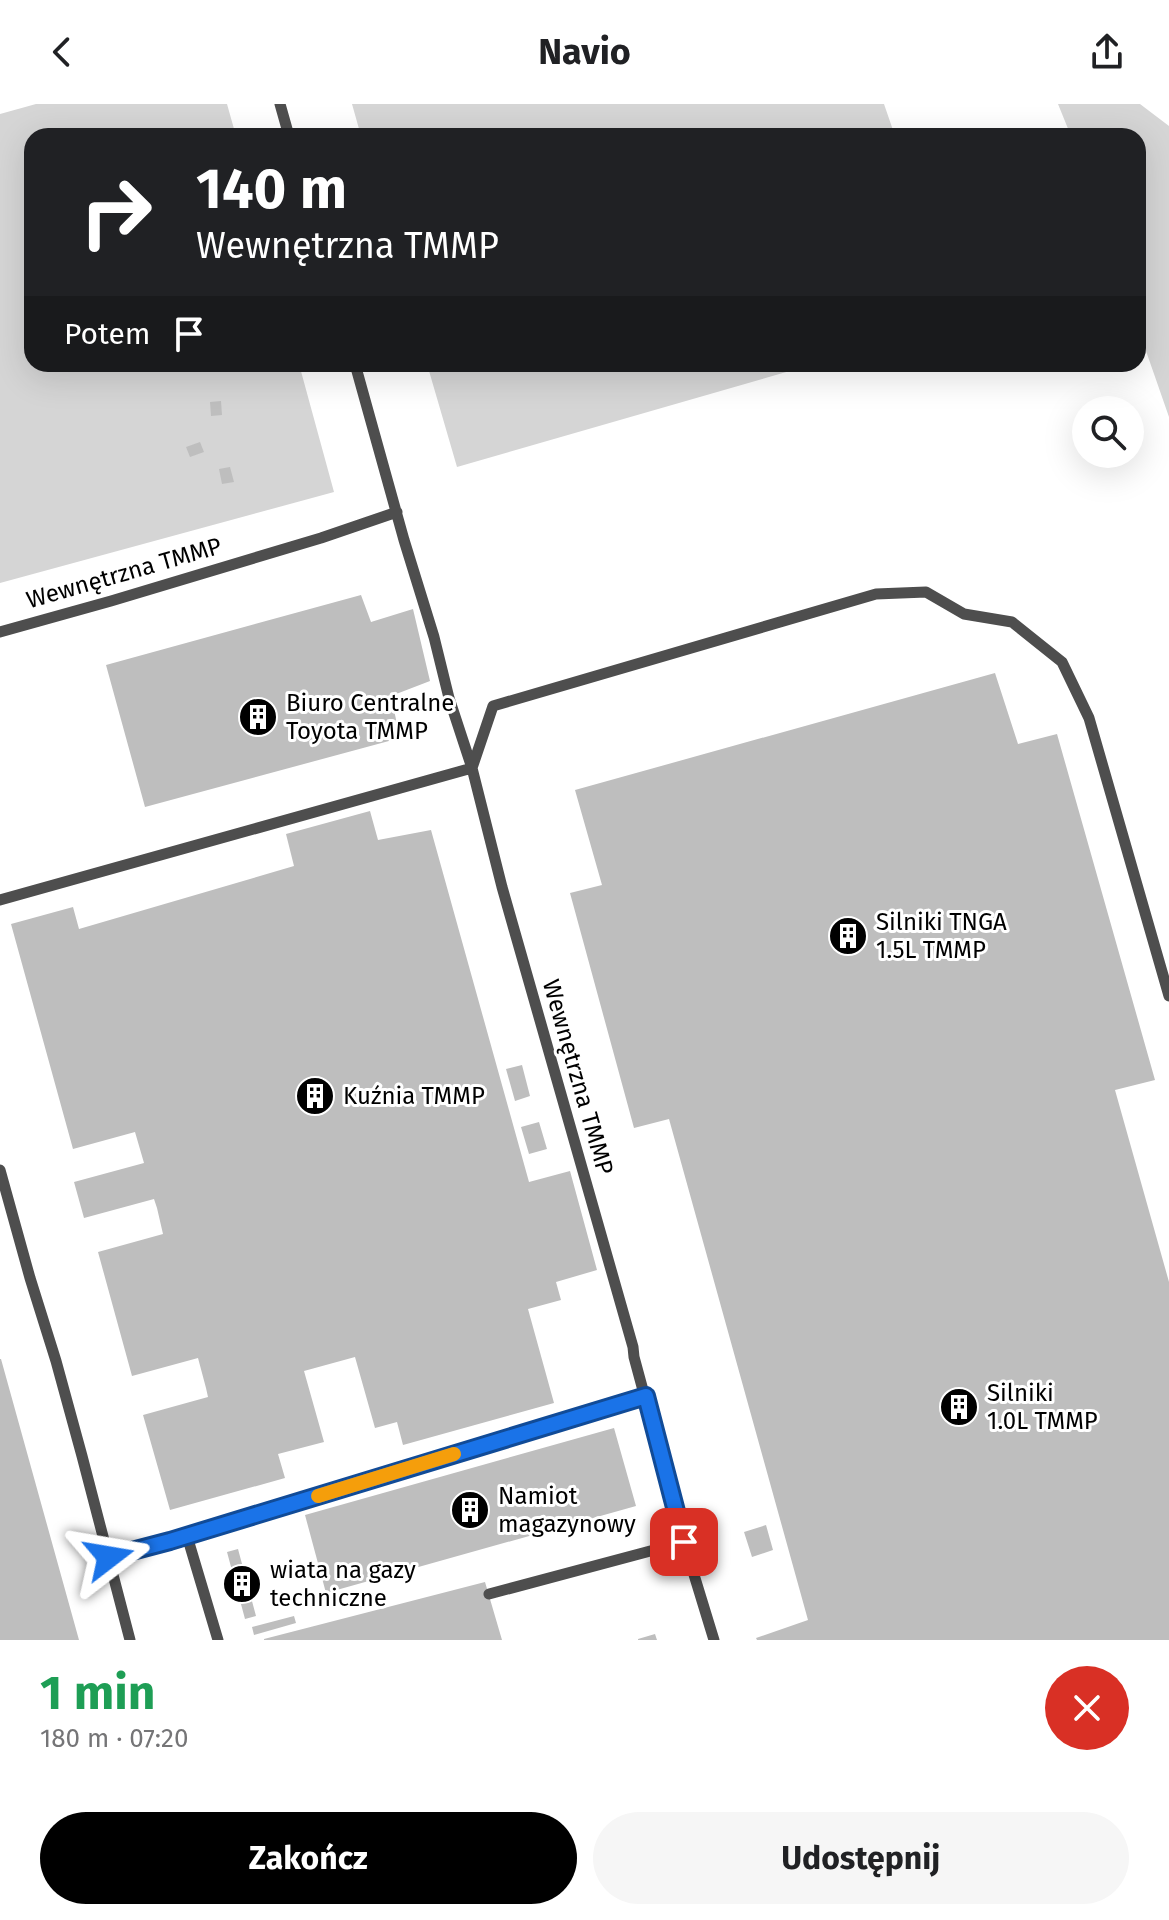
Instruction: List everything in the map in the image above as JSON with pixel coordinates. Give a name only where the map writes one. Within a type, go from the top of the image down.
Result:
[{"type":"lane","points":[[280,104],[287,128]]},
{"type":"lane","name":"Wewnętrzna TMMP","points":[[357,372],[431,625],[449,698],[472,768],[502,887],[714,1640]]},
{"type":"lane","name":"Wewnętrzna TMMP","points":[[0,632],[111,601],[397,512]]},
{"type":"lane","points":[[0,900],[472,768],[493,706],[876,594],[926,592],[964,614],[1012,622],[1062,662],[1089,718],[1169,996]]},
{"type":"lane","points":[[0,1170],[56,1361],[130,1640]]},
{"type":"lane","points":[[109,1557],[646,1396]]},
{"type":"lane","points":[[187,1536],[218,1640]]},
{"type":"lane","points":[[489,1594],[684,1542]]},
{"type":"shaded area","points":[[36,104],[227,104],[234,128],[24,128],[24,372],[301,372],[334,492],[0,583],[0,114]]},
{"type":"shaded area","points":[[352,104],[884,104],[892,128],[359,128]]},
{"type":"shaded area","points":[[1058,104],[1140,104],[1169,126],[1169,417],[1146,351],[1146,128],[1068,128]]},
{"type":"shaded area","points":[[429,372],[786,372],[457,467]]},
{"type":"building","points":[[221,401],[222,415],[211,416],[210,402]]},
{"type":"building","points":[[200,442],[204,452],[190,457],[186,447]]},
{"type":"building","points":[[230,467],[234,482],[222,484],[219,469]]},
{"type":"building","name":"Biuro Centralne Toyota TMMP","points":[[361,595],[371,622],[413,609],[430,681],[391,696],[400,738],[145,807],[106,665]]},
{"type":"building","points":[[995,673],[1018,744],[1057,734],[1155,1080],[1115,1090],[1169,1282],[1169,1640],[757,1640],[808,1620],[669,1119],[634,1128],[570,893],[602,885],[575,790]]},
{"type":"building","name":"Kuźnia TMMP","points":[[370,811],[378,840],[431,830],[529,1182],[570,1171],[597,1270],[556,1282],[561,1300],[528,1309],[554,1403],[403,1445],[397,1422],[375,1428],[355,1357],[304,1371],[324,1442],[278,1454],[285,1478],[170,1510],[143,1415],[208,1397],[198,1358],[132,1376],[98,1252],[163,1234],[157,1208],[154,1199],[84,1218],[74,1182],[144,1163],[135,1132],[73,1149],[11,924],[73,907],[79,929],[294,866],[286,834]]},
{"type":"building","points":[[522,1065],[530,1096],[515,1101],[506,1069]]},
{"type":"building","points":[[539,1122],[547,1149],[529,1154],[521,1127]]},
{"type":"building","points":[[1,1359],[79,1640],[0,1640]]},
{"type":"building","name":"Namiot magazynowy","points":[[614,1428],[636,1506],[326,1593],[305,1515]]},
{"type":"building","points":[[766,1525],[773,1550],[752,1557],[744,1532]]},
{"type":"building","name":"wiata na gazy techniczne","points":[[238,1549],[256,1616],[245,1619],[227,1552]]},
{"type":"building","points":[[485,1582],[502,1640],[264,1640],[264,1639]]},
{"type":"building","points":[[294,1616],[296,1623],[254,1635],[252,1627]]},
{"type":"building","points":[[655,1634],[657,1640],[638,1640],[638,1639]]},
{"type":"slow traffic","points":[[318,1496],[454,1454]]},
{"type":"place","name":"Biuro Centralne Toyota TMMP","points":[[258,717]]},
{"type":"place","name":"Silniki TNGA 1.5L TMMP","points":[[848,936]]},
{"type":"place","name":"Kuźnia TMMP","points":[[315,1096]]},
{"type":"place","name":"Silniki 1.0L TMMP","points":[[959,1407]]},
{"type":"place","name":"Namiot magazynowy","points":[[470,1510]]},
{"type":"place","name":"wiata na gazy techniczne","points":[[242,1584]]},
{"type":"route","points":[[109,1557],[646,1396],[684,1542]]}]
